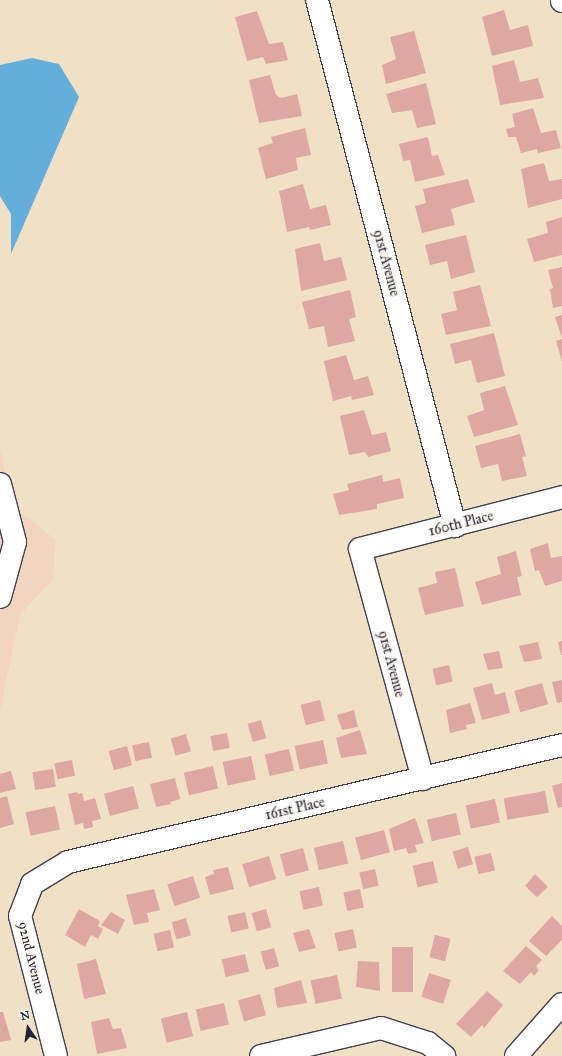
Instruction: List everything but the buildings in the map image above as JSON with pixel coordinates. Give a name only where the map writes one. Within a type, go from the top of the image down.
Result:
[{"type":"street","name":"91st Avenue","points":[[317,0],[455,526]]},
{"type":"street","points":[[0,484],[15,542],[0,597]]},
{"type":"street","name":"160th Place","points":[[360,549],[455,526],[562,497]]},
{"type":"street","name":"91st Avenue","points":[[360,549],[423,779]]},
{"type":"street","name":"161st Place","points":[[32,884],[68,862],[562,745]]},
{"type":"street","name":"92nd Avenue","points":[[32,884],[20,916],[56,1056]]},
{"type":"street","points":[[516,1056],[562,1004]]},
{"type":"street","points":[[261,1056],[380,1028],[428,1043],[444,1056]]},
{"type":"shaded area","points":[[0,449],[13,507],[56,540],[53,579],[20,615],[0,711]]},
{"type":"water","points":[[32,58],[59,64],[79,97],[11,254],[11,214],[0,196],[0,65]]}]
